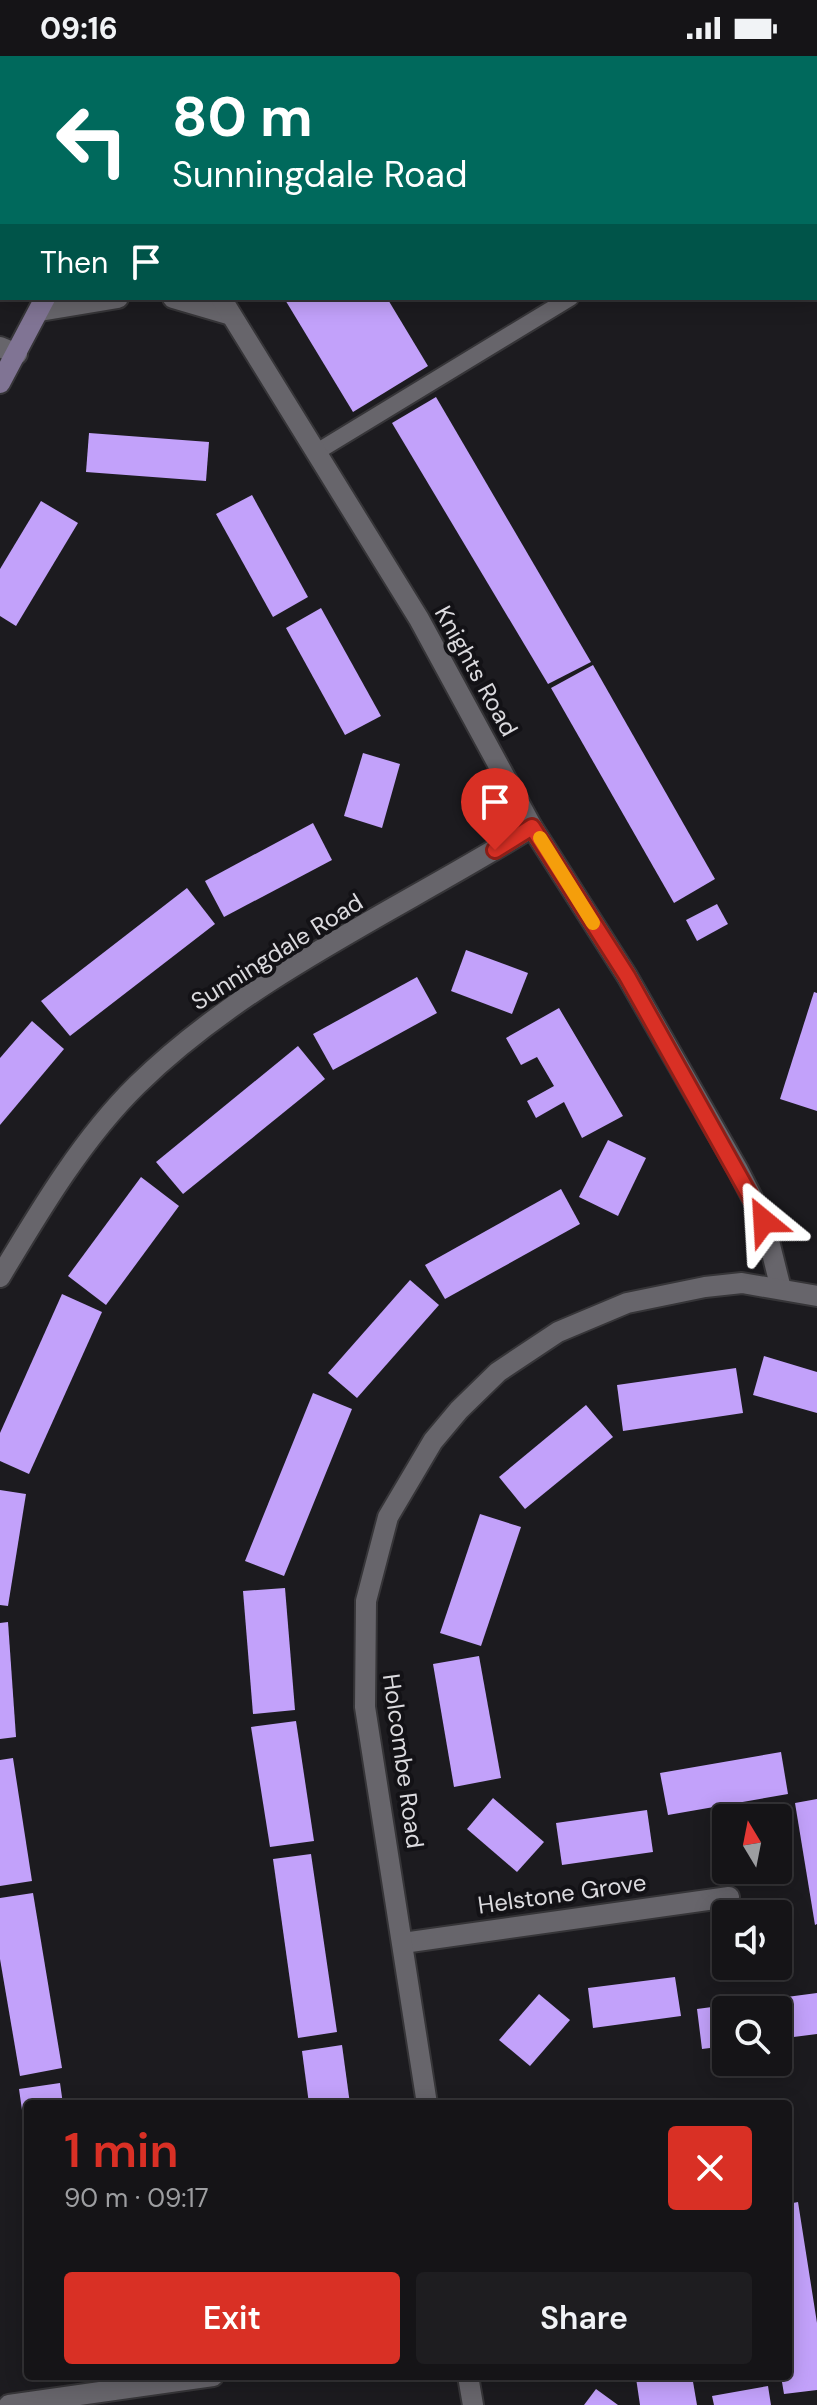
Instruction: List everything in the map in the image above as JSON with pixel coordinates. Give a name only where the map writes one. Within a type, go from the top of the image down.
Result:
[{"type":"street","points":[[0,383],[8,350],[43,305],[97,300]]},
{"type":"street","points":[[185,300],[226,307]]},
{"type":"street","name":"Knights Road","points":[[226,307],[419,619],[532,827],[627,976],[738,1170],[764,1221],[781,1289]]},
{"type":"street","name":"Sunningdale Road","points":[[0,1277],[27,1231],[94,1137],[136,1086],[186,1042],[236,1003],[532,827]]},
{"type":"street","name":"Holcombe Road","points":[[426,2100],[365,1707],[363,1647],[366,1601],[388,1517],[433,1441],[459,1410],[498,1372],[558,1332],[627,1303],[705,1287],[742,1283],[817,1296]]},
{"type":"street","name":"Helstone Grove","points":[[403,1943],[729,1897]]},
{"type":"street","points":[[9,2405],[185,2380]]},
{"type":"street","points":[[469,2380],[473,2405]]},
{"type":"lane","points":[[315,453],[567,300]]},
{"type":"building","points":[[285,300],[388,300],[428,366],[353,412]]},
{"type":"building","points":[[436,397],[591,662],[548,684],[392,423]]},
{"type":"building","points":[[89,433],[209,442],[206,481],[86,472]]},
{"type":"building","points":[[252,495],[308,597],[273,617],[216,514]]},
{"type":"building","points":[[41,501],[78,523],[16,626],[0,616],[0,569]]},
{"type":"building","points":[[321,608],[381,716],[345,735],[286,628]]},
{"type":"building","points":[[593,665],[715,879],[674,903],[551,688]]},
{"type":"building","points":[[363,753],[400,764],[382,828],[344,816]]},
{"type":"building","points":[[313,823],[332,860],[224,917],[205,881]]},
{"type":"building","points":[[187,888],[215,924],[70,1036],[41,1001]]},
{"type":"building","points":[[717,904],[728,924],[697,941],[686,920]]},
{"type":"building","points":[[466,950],[528,973],[512,1014],[451,991]]},
{"type":"building","points":[[417,977],[437,1013],[333,1070],[313,1034]]},
{"type":"building","points":[[814,992],[817,993],[817,1111],[780,1099]]},
{"type":"building","points":[[559,1008],[623,1116],[582,1138],[564,1102],[536,1118],[527,1101],[554,1086],[537,1057],[521,1065],[506,1038]]},
{"type":"building","points":[[32,1021],[64,1049],[0,1125],[0,1058]]},
{"type":"building","points":[[298,1046],[325,1079],[183,1194],[156,1162]]},
{"type":"building","points":[[608,1140],[646,1158],[618,1216],[579,1197]]},
{"type":"building","points":[[141,1177],[179,1206],[106,1305],[68,1276]]},
{"type":"building","points":[[561,1189],[580,1224],[445,1299],[425,1265]]},
{"type":"building","points":[[410,1280],[439,1305],[357,1398],[328,1373]]},
{"type":"building","points":[[62,1294],[102,1312],[29,1474],[0,1461],[0,1433]]},
{"type":"building","points":[[764,1356],[817,1372],[817,1413],[753,1395]]},
{"type":"building","points":[[736,1368],[743,1413],[623,1431],[617,1385]]},
{"type":"building","points":[[313,1393],[352,1409],[284,1576],[245,1561]]},
{"type":"building","points":[[586,1405],[613,1437],[525,1509],[499,1477]]},
{"type":"building","points":[[0,1490],[26,1494],[8,1606],[0,1605]]},
{"type":"building","points":[[480,1514],[521,1527],[481,1646],[440,1633]]},
{"type":"building","points":[[285,1588],[295,1710],[253,1714],[243,1591]]},
{"type":"building","points":[[8,1622],[16,1737],[0,1739],[0,1623]]},
{"type":"building","points":[[479,1656],[501,1778],[454,1787],[433,1664]]},
{"type":"building","points":[[296,1721],[314,1841],[270,1847],[251,1727]]},
{"type":"building","points":[[781,1752],[788,1794],[731,1804],[712,1804],[712,1807],[668,1815],[660,1773]]},
{"type":"building","points":[[13,1758],[32,1881],[0,1886],[0,1760]]},
{"type":"building","points":[[493,1798],[544,1842],[517,1872],[467,1829]]},
{"type":"building","points":[[817,1799],[817,1924],[815,1925],[795,1803]]},
{"type":"building","points":[[647,1810],[653,1852],[562,1865],[556,1823]]},
{"type":"building","points":[[311,1854],[337,2032],[298,2038],[273,1859]]},
{"type":"building","points":[[33,1893],[62,2068],[20,2076],[0,1959],[0,1898]]},
{"type":"building","points":[[675,1977],[681,2016],[593,2028],[588,1988]]},
{"type":"building","points":[[817,1993],[817,2034],[792,2037],[792,1996]]},
{"type":"building","points":[[539,1994],[570,2020],[530,2066],[499,2040]]},
{"type":"building","points":[[712,2007],[712,2048],[702,2049],[697,2009]]},
{"type":"building","points":[[342,2045],[349,2100],[308,2100],[302,2051]]},
{"type":"building","points":[[60,2083],[62,2100],[24,2100],[24,2124],[19,2089]]},
{"type":"building","points":[[798,2202],[817,2323],[817,2390],[784,2394],[782,2380],[792,2380],[792,2203]]},
{"type":"building","points":[[636,2380],[693,2380],[697,2405],[640,2405]]},
{"type":"building","points":[[768,2386],[771,2405],[714,2405],[712,2396]]},
{"type":"building","points":[[596,2389],[618,2405],[584,2405]]},
{"type":"slow traffic","points":[[540,838],[593,923]]},
{"type":"route","points":[[495,850],[532,827],[627,976],[764,1221]]}]
